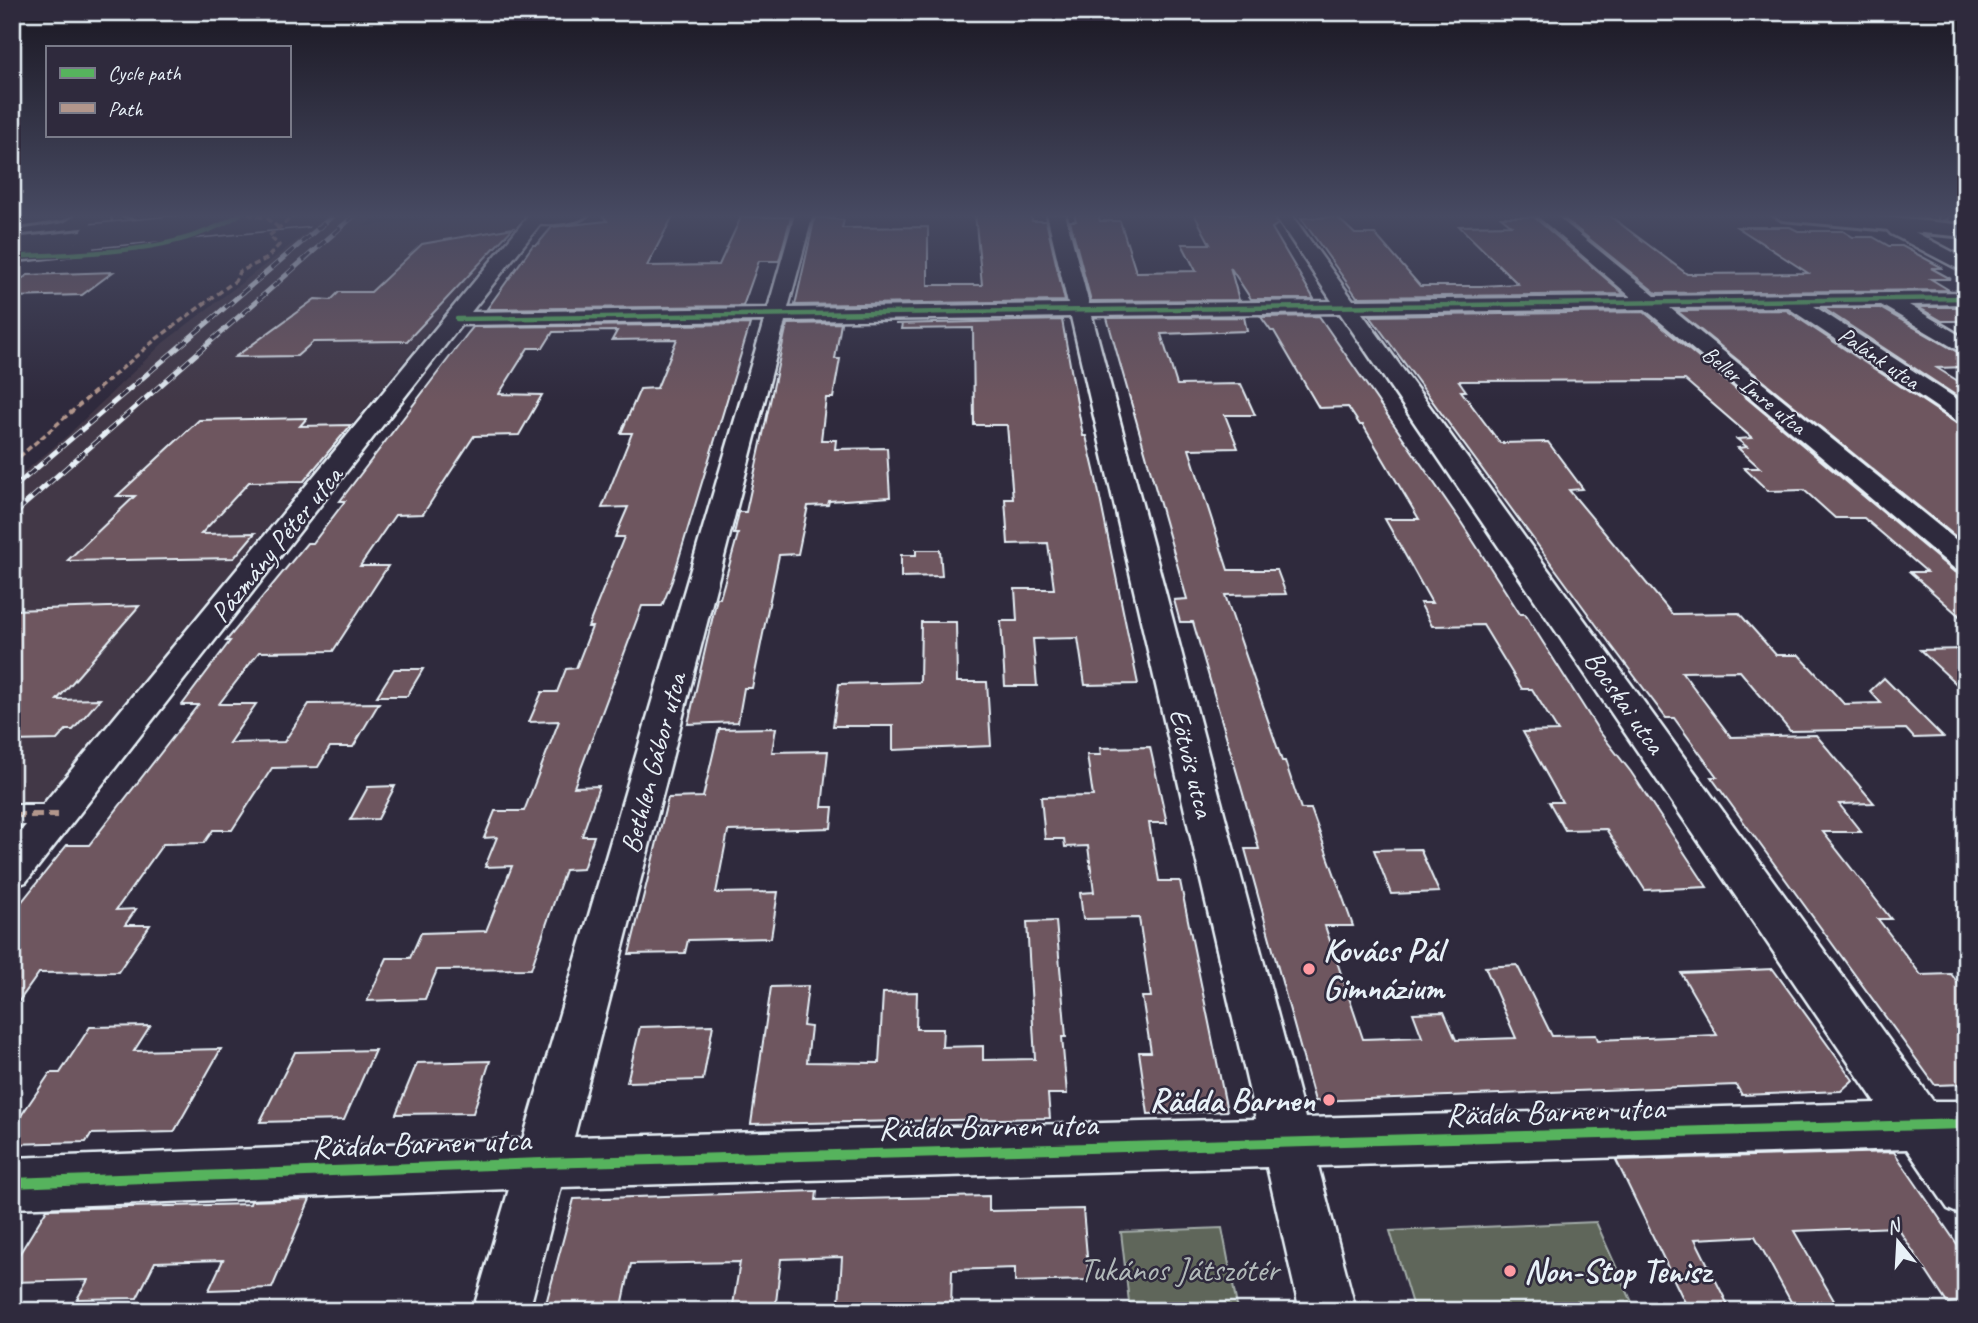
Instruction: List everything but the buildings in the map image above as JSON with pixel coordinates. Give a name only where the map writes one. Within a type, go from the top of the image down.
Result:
[{"type":"street","name":"Pázmány Péter utca","points":[[12,871],[307,495],[491,276]]},
{"type":"street","name":"Bethlen Gábor utca","points":[[501,1311],[787,276]]},
{"type":"street","name":"Eötvös utca","points":[[1070,276],[1328,1311]]},
{"type":"street","name":"Bocskai utca","points":[[1327,276],[1943,1125],[1966,1191]]},
{"type":"street","name":"Beller Imre utca","points":[[1615,276],[1966,563]]},
{"type":"street","points":[[457,319],[1966,298]]},
{"type":"street","points":[[1885,299],[1966,348]]},
{"type":"street","name":"Palánk utca","points":[[1791,300],[1966,416]]},
{"type":"street","points":[[12,815],[58,815]]},
{"type":"street","name":"Rädda Barnen utca","points":[[12,1183],[542,1163],[1943,1125]]},
{"type":"shaded area","points":[[251,276],[474,276],[12,838],[12,482],[67,436],[163,343]]},
{"type":"green space","name":"Non-Stop Tenisz","points":[[1596,1222],[1636,1311],[1414,1311],[1390,1231]]},
{"type":"green space","name":"Tukános Játszótér","points":[[1222,1228],[1238,1311],[1130,1311],[1121,1232]]},
{"type":"railway","points":[[12,489],[262,276]]},
{"type":"railway","points":[[17,511],[286,276]]},
{"type":"railway","points":[[12,515],[19,509]]},
{"type":"marked path","points":[[12,463],[155,340],[235,281],[237,276]]},
{"type":"marked path","points":[[12,815],[58,815]]},
{"type":"cycle path","points":[[457,319],[1966,298]]},
{"type":"cycle path","points":[[12,1183],[542,1163],[1966,1124]]},
{"type":"place","name":"Kovács Pál Gimnázium","points":[[1309,969]]},
{"type":"place","name":"Rädda Barnen","points":[[1329,1100]]},
{"type":"place","name":"Non-Stop Tenisz","points":[[1510,1271]]}]
